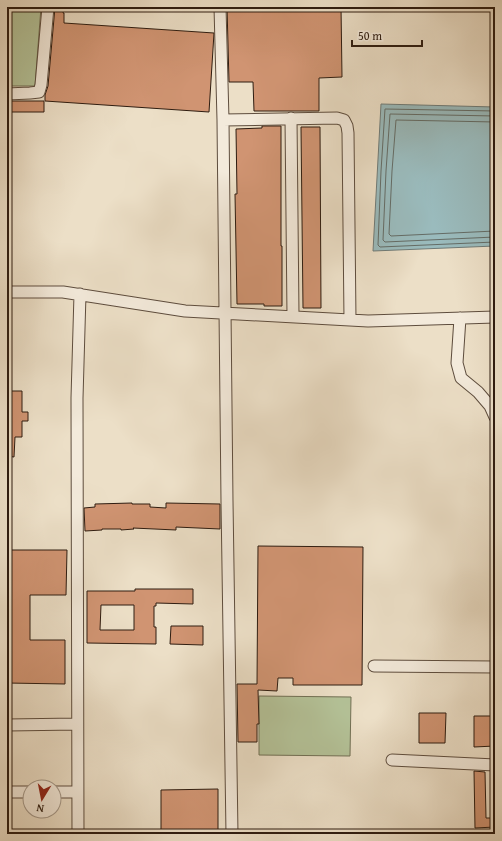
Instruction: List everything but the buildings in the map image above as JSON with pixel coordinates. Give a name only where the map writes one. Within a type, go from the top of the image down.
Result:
[{"type":"street","points":[[7,94],[39,92],[48,7]]},
{"type":"street","points":[[220,7],[223,120],[224,313],[232,834]]},
{"type":"street","points":[[223,120],[291,118],[337,118],[344,120],[348,133],[350,320]]},
{"type":"street","points":[[291,118],[293,316]]},
{"type":"street","points":[[7,292],[63,292],[185,311],[350,320],[495,317]]},
{"type":"street","points":[[78,834],[77,398],[80,294]]},
{"type":"street","points":[[460,318],[457,363],[460,378],[478,392],[490,406],[495,417]]},
{"type":"street","points":[[374,666],[495,667]]},
{"type":"street","points":[[7,725],[77,724]]},
{"type":"street","points":[[392,760],[495,765]]},
{"type":"street","points":[[7,792],[22,792]]},
{"type":"street","points":[[62,792],[78,792]]},
{"type":"green space","points":[[7,7],[41,7],[35,86],[7,86]]},
{"type":"green space","points":[[259,696],[351,697],[350,756],[259,755]]},
{"type":"water","points":[[381,104],[495,107],[495,246],[373,251]]}]
